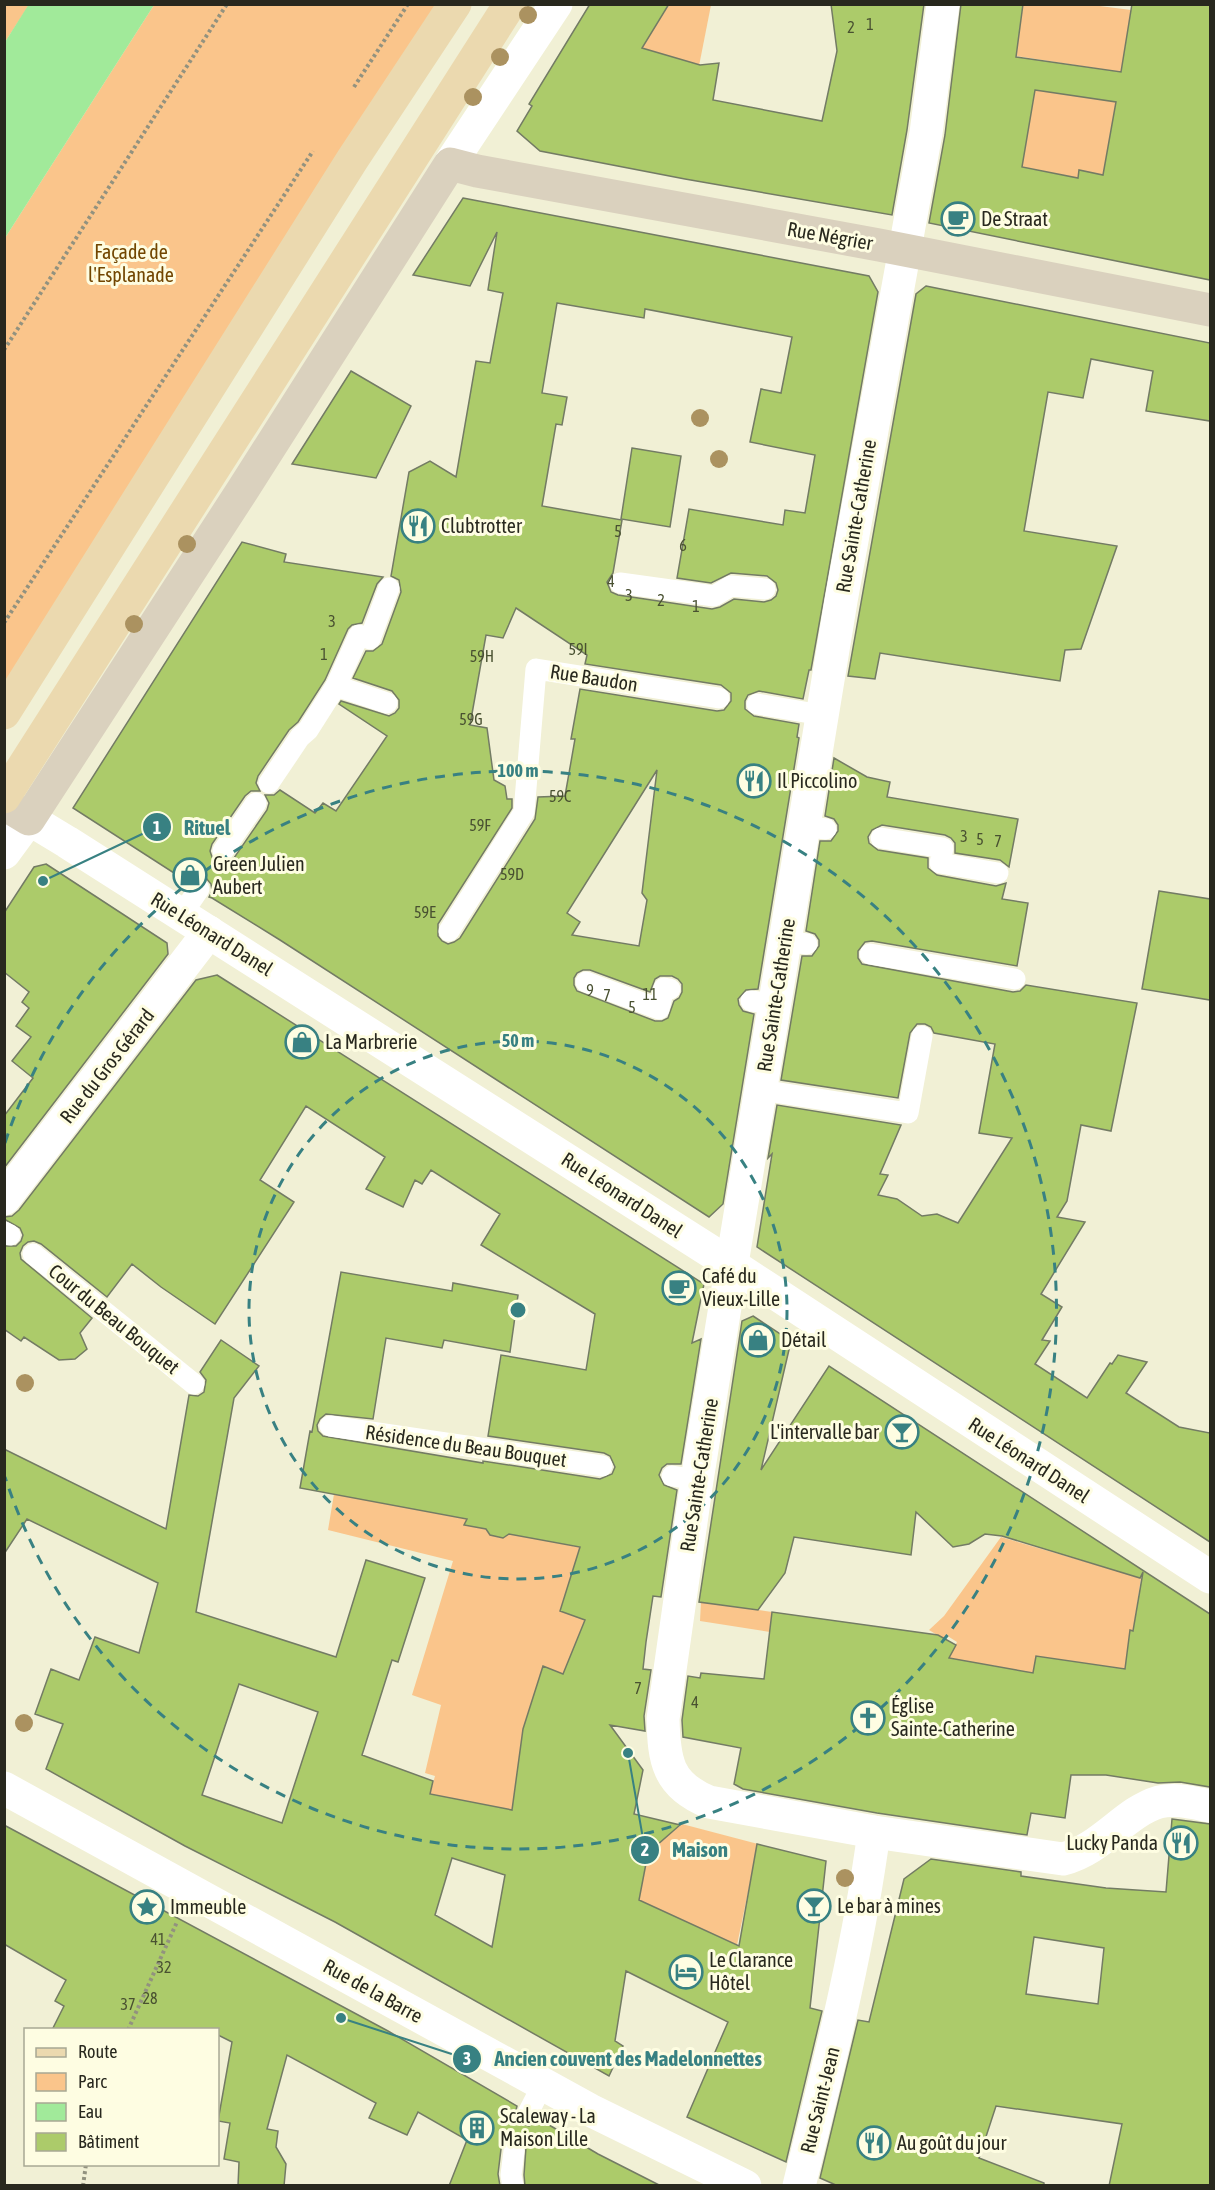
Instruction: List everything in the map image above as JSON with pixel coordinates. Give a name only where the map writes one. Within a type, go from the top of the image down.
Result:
[{"type":"main road","points":[[4,713],[352,160],[455,4]]},
{"type":"main road","points":[[4,797],[510,4]]},
{"type":"street","points":[[4,853],[16,812],[242,491],[450,164],[556,4]]},
{"type":"street","name":"Rue Sainte-Catherine","points":[[943,4],[926,133],[904,250],[831,599],[815,827],[796,942],[763,1003],[761,1090],[732,1265],[684,1478],[663,1719],[664,1737],[671,1772],[691,1795],[709,1803],[874,1832],[1063,1858],[1076,1856],[1089,1849],[1147,1807],[1160,1802],[1174,1800],[1210,1806]]},
{"type":"street","name":"Rue Négrier","points":[[450,164],[1210,310]]},
{"type":"street","name":"Rue Léonard Danel","points":[[16,812],[190,902],[209,932],[732,1265],[1210,1577]]},
{"type":"street","name":"Rue du Gros Gérard","points":[[4,1199],[209,932]]},
{"type":"street","name":"Rue de la Barre","points":[[4,1788],[590,2110],[745,2186]]},
{"type":"street","name":"Rue Saint-Jean","points":[[799,2186],[842,2014],[869,1872],[874,1832]]},
{"type":"lane","points":[[620,583],[714,596],[731,586],[765,589]]},
{"type":"lane","points":[[269,783],[300,737],[308,730],[336,686],[359,635],[370,639],[389,588]]},
{"type":"lane","name":"Rue Baudon","points":[[449,932],[524,812],[536,669],[719,698]]},
{"type":"lane","points":[[336,686],[387,703]]},
{"type":"lane","points":[[757,704],[822,715]]},
{"type":"lane","points":[[223,851],[255,803]]},
{"type":"lane","points":[[881,838],[943,848],[940,863],[998,873]]},
{"type":"lane","points":[[870,954],[1015,979]]},
{"type":"lane","points":[[586,982],[659,1009],[664,988],[670,989]]},
{"type":"lane","points":[[761,1090],[908,1113],[922,1036]]},
{"type":"lane","name":"Cour du Beau Bouquet","points":[[33,1254],[194,1384]]},
{"type":"lane","name":"Résidence du Beau Bouquet","points":[[330,1426],[602,1466]]},
{"type":"lane","points":[[528,2113],[543,2084]]},
{"type":"lane","points":[[513,2186],[511,2175],[514,2151]]},
{"type":"path","points":[[4,350],[227,4]]},
{"type":"path","points":[[352,91],[408,4]]},
{"type":"path","points":[[4,623],[314,149]]},
{"type":"path","points":[[129,2028],[190,1891]]},
{"type":"path","points":[[83,2186],[86,2166]]},
{"type":"green space","points":[[1084,4],[1131,10],[1121,72],[1016,56],[1023,5]]},
{"type":"green space","points":[[4,5],[29,5],[5,42]]},
{"type":"green space","name":"Façade de l'Esplanade","points":[[154,5],[441,5],[5,687],[5,238]]},
{"type":"green space","points":[[669,5],[711,5],[699,66],[641,49]]},
{"type":"green space","points":[[1035,90],[1116,102],[1103,175],[1079,171],[1072,204],[1052,201],[1057,174],[1022,167]]},
{"type":"green space","points":[[334,1494],[467,1519],[465,1525],[486,1529],[490,1535],[502,1538],[509,1534],[580,1547],[560,1611],[591,1622],[563,1674],[543,1667],[530,1707],[547,1715],[512,1810],[430,1794],[435,1776],[425,1773],[441,1705],[412,1695],[453,1561],[328,1530]]},
{"type":"green space","points":[[1001,1537],[1141,1578],[1133,1631],[1130,1630],[1125,1669],[1036,1656],[1032,1681],[996,1666],[991,1665],[990,1671],[948,1659],[957,1642],[946,1635],[944,1639],[929,1630],[944,1616]]},
{"type":"green space","points":[[701,1602],[772,1612],[770,1632],[700,1621]]},
{"type":"green space","points":[[682,1824],[758,1844],[737,1945],[639,1900],[648,1853]]},
{"type":"water","points":[[29,4],[154,5],[5,238],[5,42]]},
{"type":"building","points":[[590,4],[669,4],[642,48],[700,65],[719,63],[713,100],[822,121],[837,51],[831,4],[924,4],[907,130],[892,215],[540,151],[517,131],[532,106],[529,104]]},
{"type":"building","points":[[961,4],[1023,4],[1016,57],[1121,72],[1132,4],[1210,4],[1210,280],[929,223],[945,135]],"holes":[[[1035,90],[1116,102],[1103,175],[1079,170],[1078,178],[1022,167]]]},
{"type":"building","points":[[463,198],[869,276],[878,292],[811,670],[809,670],[803,699],[759,691],[748,695],[745,701],[745,709],[754,716],[799,724],[797,737],[799,738],[758,989],[746,990],[738,999],[743,1011],[754,1014],[723,1204],[709,1217],[280,940],[209,897],[212,891],[211,884],[206,878],[194,877],[188,882],[73,808],[242,542],[286,554],[284,562],[383,577],[377,584],[362,623],[352,625],[348,629],[325,680],[298,722],[289,730],[258,776],[256,783],[260,791],[251,791],[245,796],[212,844],[210,851],[212,857],[216,862],[223,864],[234,858],[267,810],[269,803],[265,795],[274,795],[280,790],[315,813],[323,803],[336,811],[387,736],[339,704],[341,701],[389,716],[399,708],[399,700],[392,691],[353,678],[366,651],[373,651],[382,644],[401,592],[399,580],[391,576],[409,472],[430,461],[456,477],[476,361],[490,363],[503,293],[488,290],[497,232],[470,286],[413,275]],"holes":[[[557,303],[644,318],[645,309],[792,337],[781,393],[761,389],[750,442],[815,455],[805,513],[785,510],[783,525],[689,509],[677,578],[711,583],[731,573],[767,576],[776,583],[778,590],[776,596],[764,602],[734,599],[712,609],[611,592],[607,582],[613,573],[622,520],[542,506],[556,424],[562,425],[567,397],[542,393]],[[516,608],[587,655],[585,664],[721,685],[731,693],[731,701],[724,710],[717,711],[580,689],[571,739],[575,739],[565,796],[538,797],[535,819],[460,938],[448,944],[438,936],[438,924],[512,808],[512,799],[507,799],[505,786],[494,780],[487,728],[470,725],[486,635],[503,638]],[[657,770],[642,893],[647,900],[639,946],[572,935],[580,922],[567,913]],[[590,970],[650,992],[655,979],[660,976],[672,976],[682,984],[682,992],[674,1001],[668,1018],[655,1021],[577,991],[574,985],[577,973]]]},
{"type":"building","points":[[926,286],[1210,343],[1210,421],[1146,411],[1153,371],[1091,359],[1083,398],[1048,392],[1024,531],[1117,546],[1081,649],[1065,650],[1060,681],[880,653],[875,679],[848,676],[916,294]]},
{"type":"building","points":[[351,371],[411,406],[376,478],[292,464]]},
{"type":"building","points":[[632,448],[681,456],[670,527],[621,519]]},
{"type":"building","points":[[834,758],[867,777],[890,782],[887,797],[1018,819],[1009,867],[1000,860],[955,853],[955,843],[945,835],[882,825],[872,830],[868,837],[869,843],[878,850],[928,858],[928,868],[937,875],[996,886],[1006,883],[1002,899],[1028,903],[1017,966],[872,941],[865,942],[858,951],[858,958],[862,964],[1013,992],[1020,991],[1026,985],[1137,1003],[1111,1131],[1081,1125],[1067,1201],[1057,1217],[1085,1222],[1041,1294],[1062,1307],[1042,1340],[1050,1341],[1035,1364],[1087,1398],[1110,1363],[1112,1364],[1118,1355],[1147,1362],[1126,1393],[1179,1427],[1210,1433],[1210,1542],[757,1247],[772,1154],[768,1158],[777,1105],[901,1125],[880,1174],[888,1175],[878,1195],[897,1199],[922,1216],[937,1214],[958,1223],[1012,1138],[979,1133],[995,1044],[934,1033],[931,1027],[925,1024],[917,1024],[910,1033],[898,1098],[781,1080],[802,956],[812,956],[819,946],[819,940],[815,934],[806,931],[820,841],[831,841],[838,831],[838,825],[834,819],[825,816]]},
{"type":"building","points":[[46,864],[167,943],[168,954],[4,1168],[4,1116],[33,1078],[12,1061],[31,1037],[16,1026],[29,1008],[22,1002],[29,992],[4,972],[4,913],[34,867]]},
{"type":"building","points":[[1159,891],[1210,899],[1210,1000],[1142,989]]},
{"type":"building","points":[[217,975],[704,1284],[692,1343],[701,1339],[681,1464],[667,1464],[659,1475],[664,1485],[677,1490],[661,1597],[653,1596],[646,1642],[643,1669],[651,1670],[644,1716],[645,1731],[610,1725],[643,1770],[634,1814],[680,1825],[648,1853],[639,1900],[739,1946],[757,1844],[826,1861],[810,2008],[822,2011],[786,2162],[687,2117],[728,2022],[626,1971],[615,2041],[623,2046],[609,2076],[335,1922],[185,1846],[46,1769],[63,1724],[35,1714],[51,1669],[79,1680],[95,1637],[139,1653],[158,1583],[27,1519],[4,1554],[4,1449],[166,1529],[189,1395],[198,1396],[204,1392],[206,1380],[200,1372],[221,1340],[259,1366],[234,1398],[196,1612],[336,1657],[366,1560],[425,1578],[398,1662],[392,1660],[362,1755],[433,1781],[430,1794],[512,1810],[523,1729],[543,1666],[563,1674],[585,1620],[560,1611],[580,1547],[509,1534],[503,1538],[490,1535],[486,1529],[464,1525],[467,1519],[300,1488],[341,1272],[452,1291],[453,1283],[518,1295],[510,1352],[444,1340],[442,1348],[386,1338],[373,1419],[326,1414],[317,1425],[318,1431],[323,1436],[483,1463],[483,1461],[600,1479],[612,1474],[615,1467],[610,1456],[604,1453],[488,1436],[501,1355],[586,1370],[595,1314],[481,1245],[500,1214],[431,1170],[422,1184],[415,1180],[403,1207],[366,1189],[385,1157],[306,1106],[260,1180],[294,1202],[215,1324],[132,1264],[107,1297],[41,1244],[34,1241],[23,1246],[20,1253],[21,1259],[92,1318],[80,1333],[87,1349],[75,1359],[59,1360],[24,1337],[21,1341],[4,1329],[4,1246],[16,1246],[23,1235],[20,1228],[4,1217],[12,1216],[19,1210],[196,980]],"holes":[[[239,1684],[318,1712],[282,1823],[202,1795]],[[452,1858],[505,1875],[492,1947],[435,1915]]]},
{"type":"building","points":[[753,1316],[791,1341],[761,1470],[829,1366],[1210,1614],[1210,1787],[1180,1782],[1158,1783],[1106,1775],[1071,1775],[1065,1818],[1031,1813],[1027,1835],[877,1813],[743,1789],[734,1784],[741,1748],[683,1737],[682,1720],[688,1676],[700,1678],[701,1673],[764,1679],[772,1612],[938,1635],[956,1645],[949,1658],[1033,1673],[1036,1656],[1125,1669],[1130,1630],[1133,1631],[1143,1572],[1140,1578],[1002,1536],[985,1534],[969,1544],[953,1547],[916,1512],[911,1555],[794,1537],[785,1573],[758,1610],[699,1602],[742,1321]]},
{"type":"building","points":[[1172,1819],[1210,1824],[1210,2186],[1109,2186],[1122,2124],[996,2106],[979,2158],[1044,2183],[1044,2186],[838,2186],[820,2178],[858,2020],[869,2022],[904,1879],[931,1859],[1021,1872],[1021,1876],[1106,1888],[1166,1892]],"holes":[[[1034,1937],[1104,1948],[1098,2004],[1026,1994]]]},
{"type":"building","points":[[4,1825],[388,2031],[517,2106],[515,2114],[522,2124],[529,2126],[539,2119],[598,2154],[661,2186],[525,2186],[526,2147],[515,2138],[504,2143],[501,2149],[498,2174],[500,2186],[449,2186],[467,2140],[418,2112],[407,2135],[369,2118],[376,2103],[287,2055],[267,2129],[278,2131],[276,2147],[286,2164],[284,2186],[238,2186],[239,2162],[224,2159],[230,2123],[219,2121],[232,2042],[219,2036],[219,2028],[53,2028],[64,2006],[55,2001],[66,1980],[4,1944]]},
{"type":"place","name":"De Straat","points":[[958,219]]},
{"type":"place","name":"Clubtrotter","points":[[418,526]]},
{"type":"place","name":"Il Piccolino","points":[[754,781]]},
{"type":"place","name":"Green Julien Aubert","points":[[190,875]]},
{"type":"place","name":"Rituel","points":[[43,881]]},
{"type":"place","name":"La Marbrerie","points":[[302,1042]]},
{"type":"place","name":"Café du Vieux-Lille","points":[[679,1288]]},
{"type":"place","name":"Détail","points":[[758,1340]]},
{"type":"place","name":"L'intervalle bar","points":[[902,1432]]},
{"type":"place","name":"Église Sainte-Catherine","points":[[868,1718]]},
{"type":"place","name":"Maison","points":[[628,1753]]},
{"type":"place","name":"Lucky Panda","points":[[1181,1843]]},
{"type":"place","name":"Le bar à mines","points":[[814,1906]]},
{"type":"place","name":"Immeuble","points":[[147,1907]]},
{"type":"place","name":"Le Clarance Hôtel","points":[[686,1972]]},
{"type":"place","name":"Ancien couvent des Madelonnettes","points":[[341,2018]]},
{"type":"place","name":"Scaleway - La Maison Lille","points":[[477,2128]]},
{"type":"place","name":"Au goût du jour","points":[[874,2143]]}]
